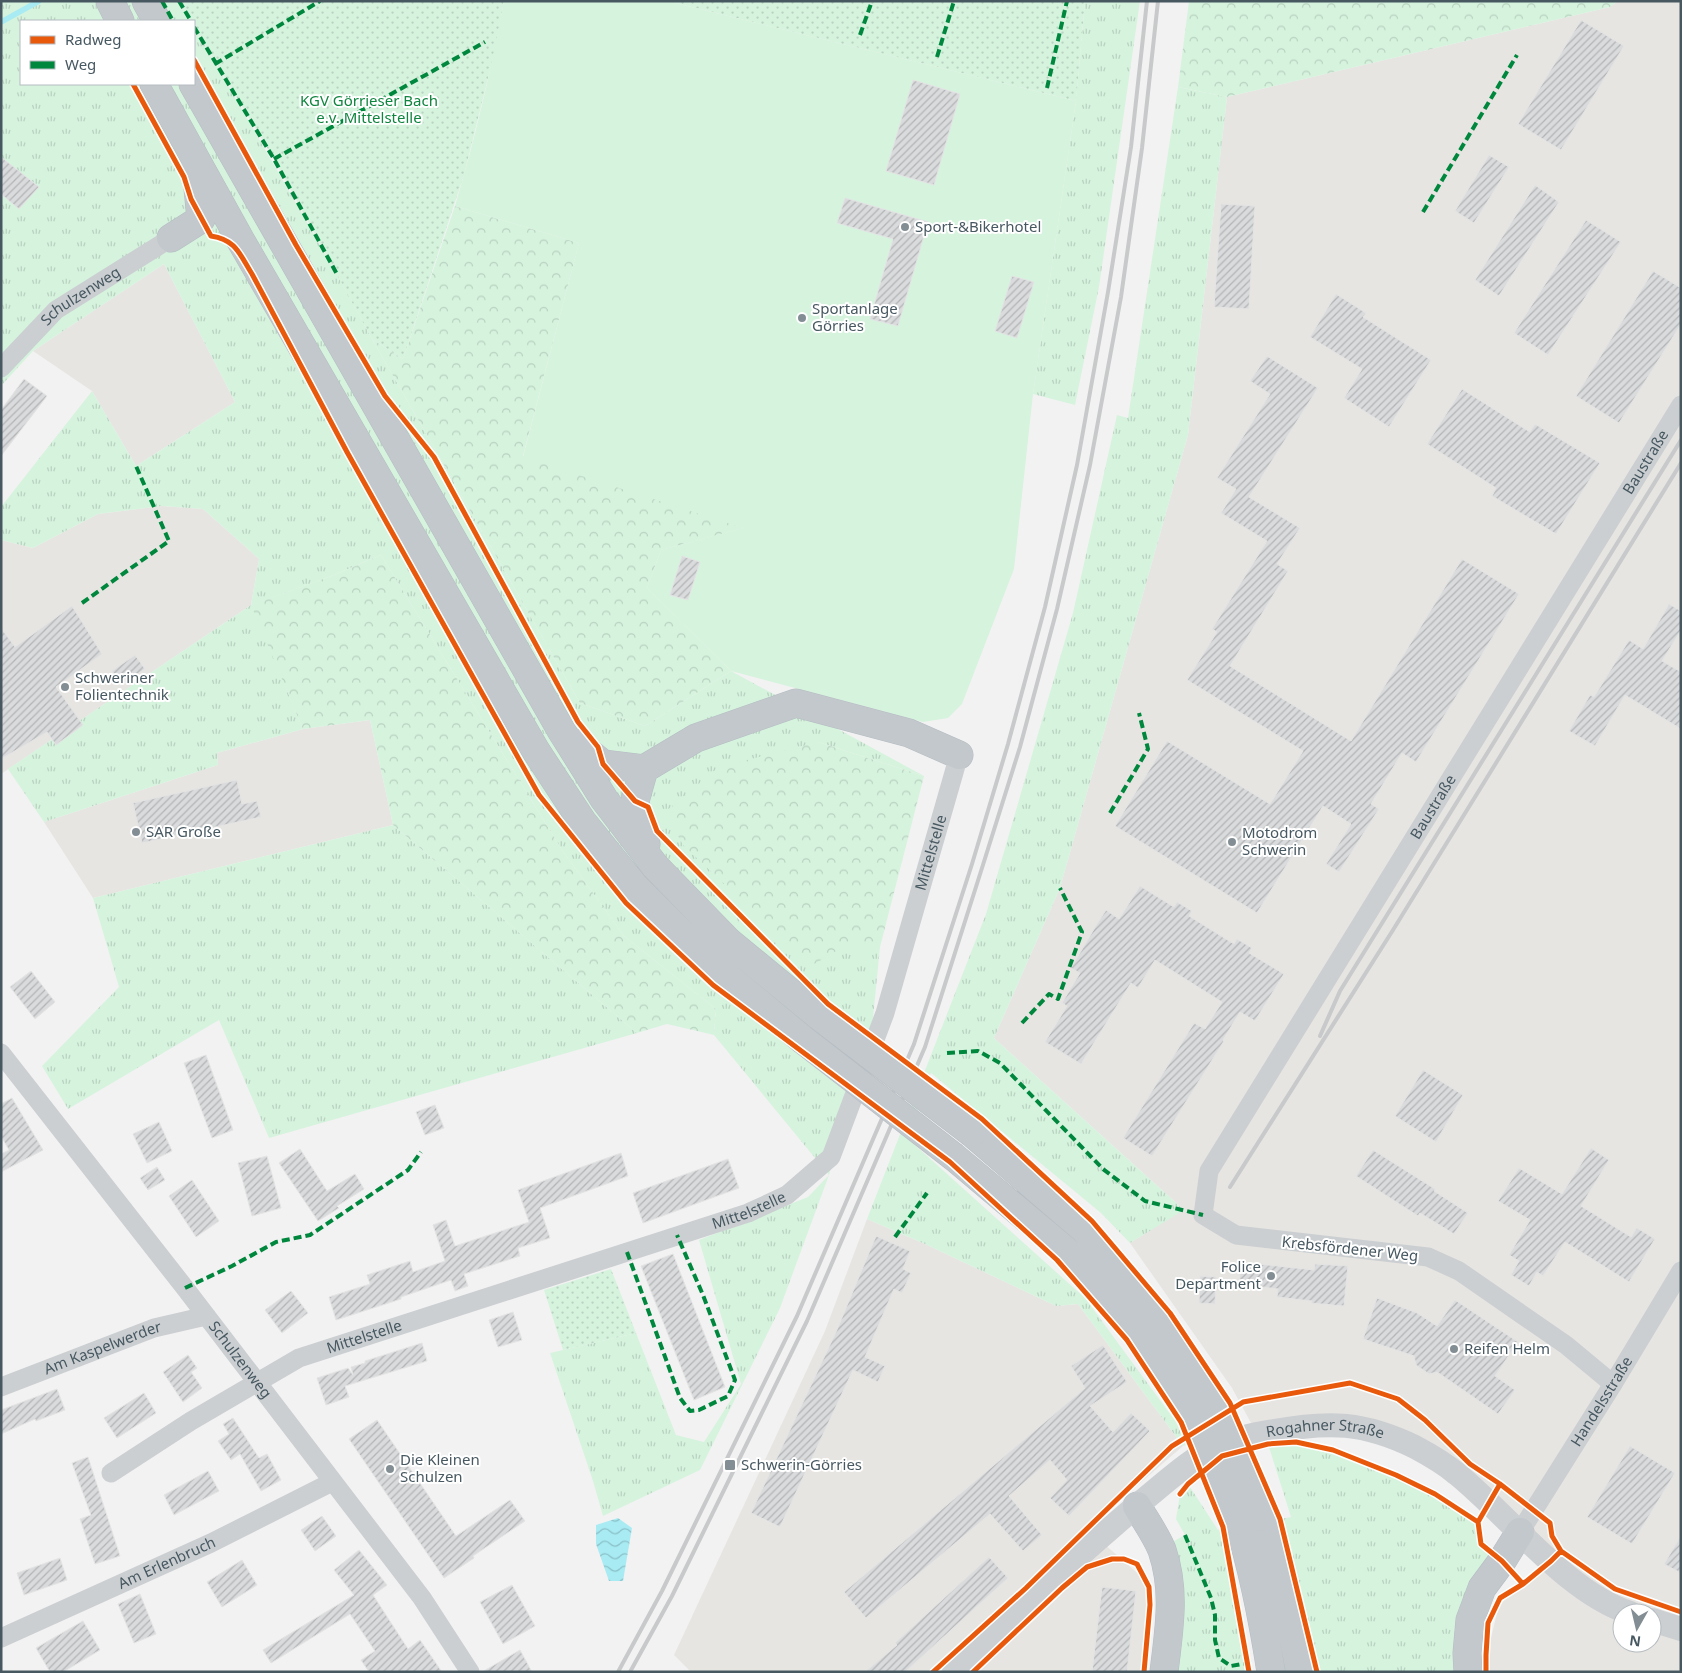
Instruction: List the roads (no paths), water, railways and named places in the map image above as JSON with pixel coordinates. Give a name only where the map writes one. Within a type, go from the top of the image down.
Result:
[{"type":"highway","points":[[146,1],[157,20]]},
{"type":"highway","points":[[154,85],[198,178],[201,219]]},
{"type":"highway","points":[[155,85],[241,241],[531,742],[582,821],[635,887],[713,965],[802,1039],[954,1156],[1066,1251],[1134,1332],[1192,1418],[1251,1519],[1252,1565],[1271,1672]]},
{"type":"highway","points":[[194,85],[561,730],[604,799],[655,866],[729,942],[819,1016],[972,1132],[1084,1230],[1158,1320],[1215,1409],[1251,1519],[1291,1622],[1300,1672]]},
{"type":"highway","points":[[171,238],[201,219]]},
{"type":"highway","points":[[201,219],[241,241]]},
{"type":"highway","points":[[561,730],[603,764],[644,769],[696,738],[796,703],[909,733],[959,755]]},
{"type":"highway","points":[[644,769],[635,801],[640,829],[655,866]]},
{"type":"highway","points":[[1137,1506],[1161,1548],[1169,1574],[1171,1595],[1164,1672]]},
{"type":"highway","points":[[1468,1672],[1467,1653],[1470,1620],[1482,1588],[1520,1532]]},
{"type":"highway","points":[[1262,1672],[1259,1654],[1264,1626]]},
{"type":"street","name":"Schulzenweg","points":[[1,368],[56,310],[171,238]]},
{"type":"street","name":"Baustraße","points":[[1203,1215],[1209,1171],[1681,405]]},
{"type":"street","name":"Mittelstelle","points":[[258,1382],[299,1358],[748,1213],[787,1195],[831,1158],[885,1013],[959,755]]},
{"type":"street","name":"Schulzenweg","points":[[1,1053],[258,1382],[332,1482],[422,1598],[470,1672]]},
{"type":"street","name":"Krebsfördener Weg","points":[[1203,1215],[1236,1236],[1428,1257],[1459,1271],[1566,1345],[1613,1384]]},
{"type":"street","name":"Handelsstraße","points":[[1520,1532],[1681,1271]]},
{"type":"street","name":"Am Kaspelwerder","points":[[1,1387],[154,1328],[206,1316]]},
{"type":"street","points":[[111,1473],[191,1421],[258,1382]]},
{"type":"street","name":"Rogahner Straße","points":[[954,1672],[1073,1560],[1185,1466],[1222,1444],[1257,1434],[1293,1427],[1331,1424],[1370,1428],[1392,1436],[1434,1457],[1456,1473],[1551,1562],[1583,1588],[1612,1606]]},
{"type":"street","name":"Am Erlenbruch","points":[[1,1638],[211,1543],[332,1482]]},
{"type":"street","points":[[1662,1623],[1681,1629]]},
{"type":"water","points":[[618,1518],[632,1528],[623,1581],[609,1581],[596,1544],[596,1525]]},
{"type":"waterway","points":[[1,22],[39,1]]},
{"type":"railway","points":[[618,1672],[662,1591],[797,1316],[914,1044],[972,864],[1008,744],[1045,607],[1077,465],[1108,292],[1131,147],[1147,1]]},
{"type":"railway","points":[[630,1672],[672,1596],[807,1321],[925,1047],[982,868],[1020,747],[1057,609],[1090,465],[1121,297],[1142,148],[1158,1]]},
{"type":"railway","points":[[1320,1036],[1340,991],[1681,440]]},
{"type":"railway","points":[[1230,1187],[1393,930],[1681,463]]},
{"type":"place","name":"Sport-&Bikerhotel","points":[[905,227]]},
{"type":"place","name":"Sportanlage Görries","points":[[802,318]]},
{"type":"place","name":"Schweriner Folientechnik","points":[[65,687]]},
{"type":"place","name":"SAR Große","points":[[136,832]]},
{"type":"place","name":"Motodrom Schwerin","points":[[1232,842]]},
{"type":"place","name":"Folice Department","points":[[1271,1276]]},
{"type":"place","name":"Reifen Helm","points":[[1454,1349]]},
{"type":"place","name":"Schwerin-Görries","points":[[730,1465]]},
{"type":"place","name":"Die Kleinen Schulzen","points":[[390,1469]]},
{"type":"park label","name":"KGV Görrieser Bach e.v. Mittelstelle","points":[[369,110]]}]
